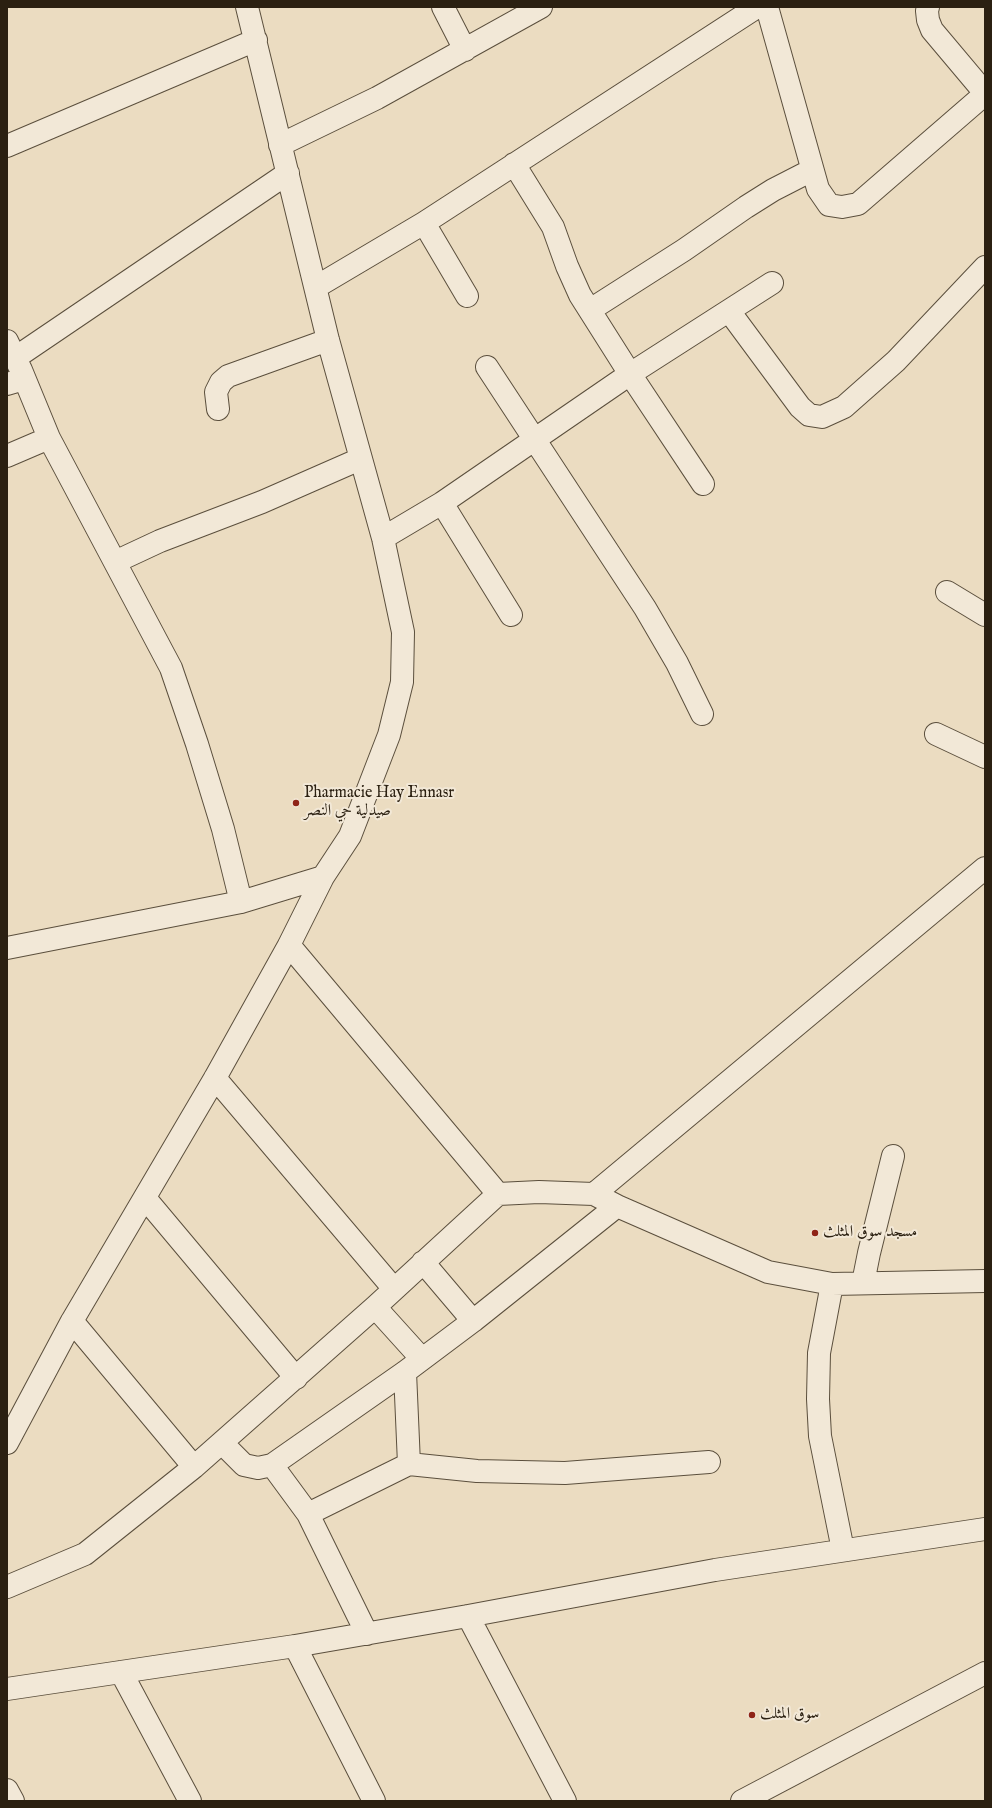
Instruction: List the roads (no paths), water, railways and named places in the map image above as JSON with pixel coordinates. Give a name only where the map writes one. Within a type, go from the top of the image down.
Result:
[{"type":"street","points":[[7,1443],[72,1321],[215,1078],[289,945],[323,877],[350,836],[389,735],[402,682],[403,632],[383,538],[328,340],[247,7]]},
{"type":"street","points":[[443,7],[465,50]]},
{"type":"street","points":[[280,145],[377,98],[541,7]]},
{"type":"street","points":[[316,287],[424,223],[757,7]]},
{"type":"street","points":[[767,7],[818,189],[829,205],[842,207],[858,204],[985,93],[932,30],[928,20],[928,7]]},
{"type":"street","points":[[7,146],[256,40]]},
{"type":"street","points":[[514,164],[553,227],[574,282],[590,310],[630,374],[703,484]]},
{"type":"street","points":[[590,310],[684,250],[746,207],[773,190],[812,170]]},
{"type":"street","points":[[241,902],[197,744],[172,668],[49,438],[16,381],[11,349],[288,173]]},
{"type":"street","points":[[424,223],[467,296]]},
{"type":"street","points":[[729,311],[800,407],[809,415],[822,416],[844,407],[896,361],[985,267]]},
{"type":"street","points":[[383,538],[442,503],[630,374],[772,283]]},
{"type":"street","points":[[218,409],[216,392],[221,382],[228,376],[328,340]]},
{"type":"street","points":[[487,367],[645,608],[677,663],[702,714]]},
{"type":"street","points":[[7,456],[49,438]]},
{"type":"street","points":[[115,562],[160,541],[262,502],[360,459]]},
{"type":"street","points":[[442,503],[511,615]]},
{"type":"street","points":[[947,592],[985,615]]},
{"type":"street","points":[[936,734],[985,756]]},
{"type":"street","points":[[594,1194],[984,869]]},
{"type":"street","points":[[7,948],[241,902],[323,877]]},
{"type":"street","points":[[289,945],[498,1194]]},
{"type":"street","points":[[215,1078],[394,1289]]},
{"type":"street","points":[[863,1283],[892,1156]]},
{"type":"street","points":[[7,1587],[84,1554],[194,1467],[296,1378],[498,1194],[539,1192],[594,1194],[617,1206],[768,1272],[832,1284],[985,1281]]},
{"type":"street","points":[[145,1198],[296,1378]]},
{"type":"street","points":[[222,1443],[244,1465],[258,1468],[272,1465],[414,1365],[617,1206]]},
{"type":"street","points":[[423,1262],[472,1321]]},
{"type":"street","points":[[832,1284],[819,1353],[818,1399],[820,1436],[843,1550]]},
{"type":"street","points":[[375,1307],[414,1365],[409,1464]]},
{"type":"street","points":[[72,1321],[194,1467]]},
{"type":"street","points":[[308,1514],[409,1464],[477,1471],[565,1473],[709,1462]]},
{"type":"street","points":[[272,1465],[308,1514],[367,1634]]},
{"type":"street","points":[[7,1689],[295,1646],[468,1616],[715,1570],[985,1529]]},
{"type":"street","points":[[468,1616],[565,1801]]},
{"type":"street","points":[[295,1646],[374,1801]]},
{"type":"street","points":[[121,1672],[190,1801]]},
{"type":"street","points":[[742,1801],[985,1673]]},
{"type":"street","points":[[7,1790],[13,1801]]},
{"type":"place","name":"Pharmacie Hay Ennasr صيدلية حي النصر","points":[[296,803]]},
{"type":"place","name":"مسجد سوق المثلث","points":[[815,1233]]},
{"type":"place","name":"سوق المثلث","points":[[752,1715]]}]
